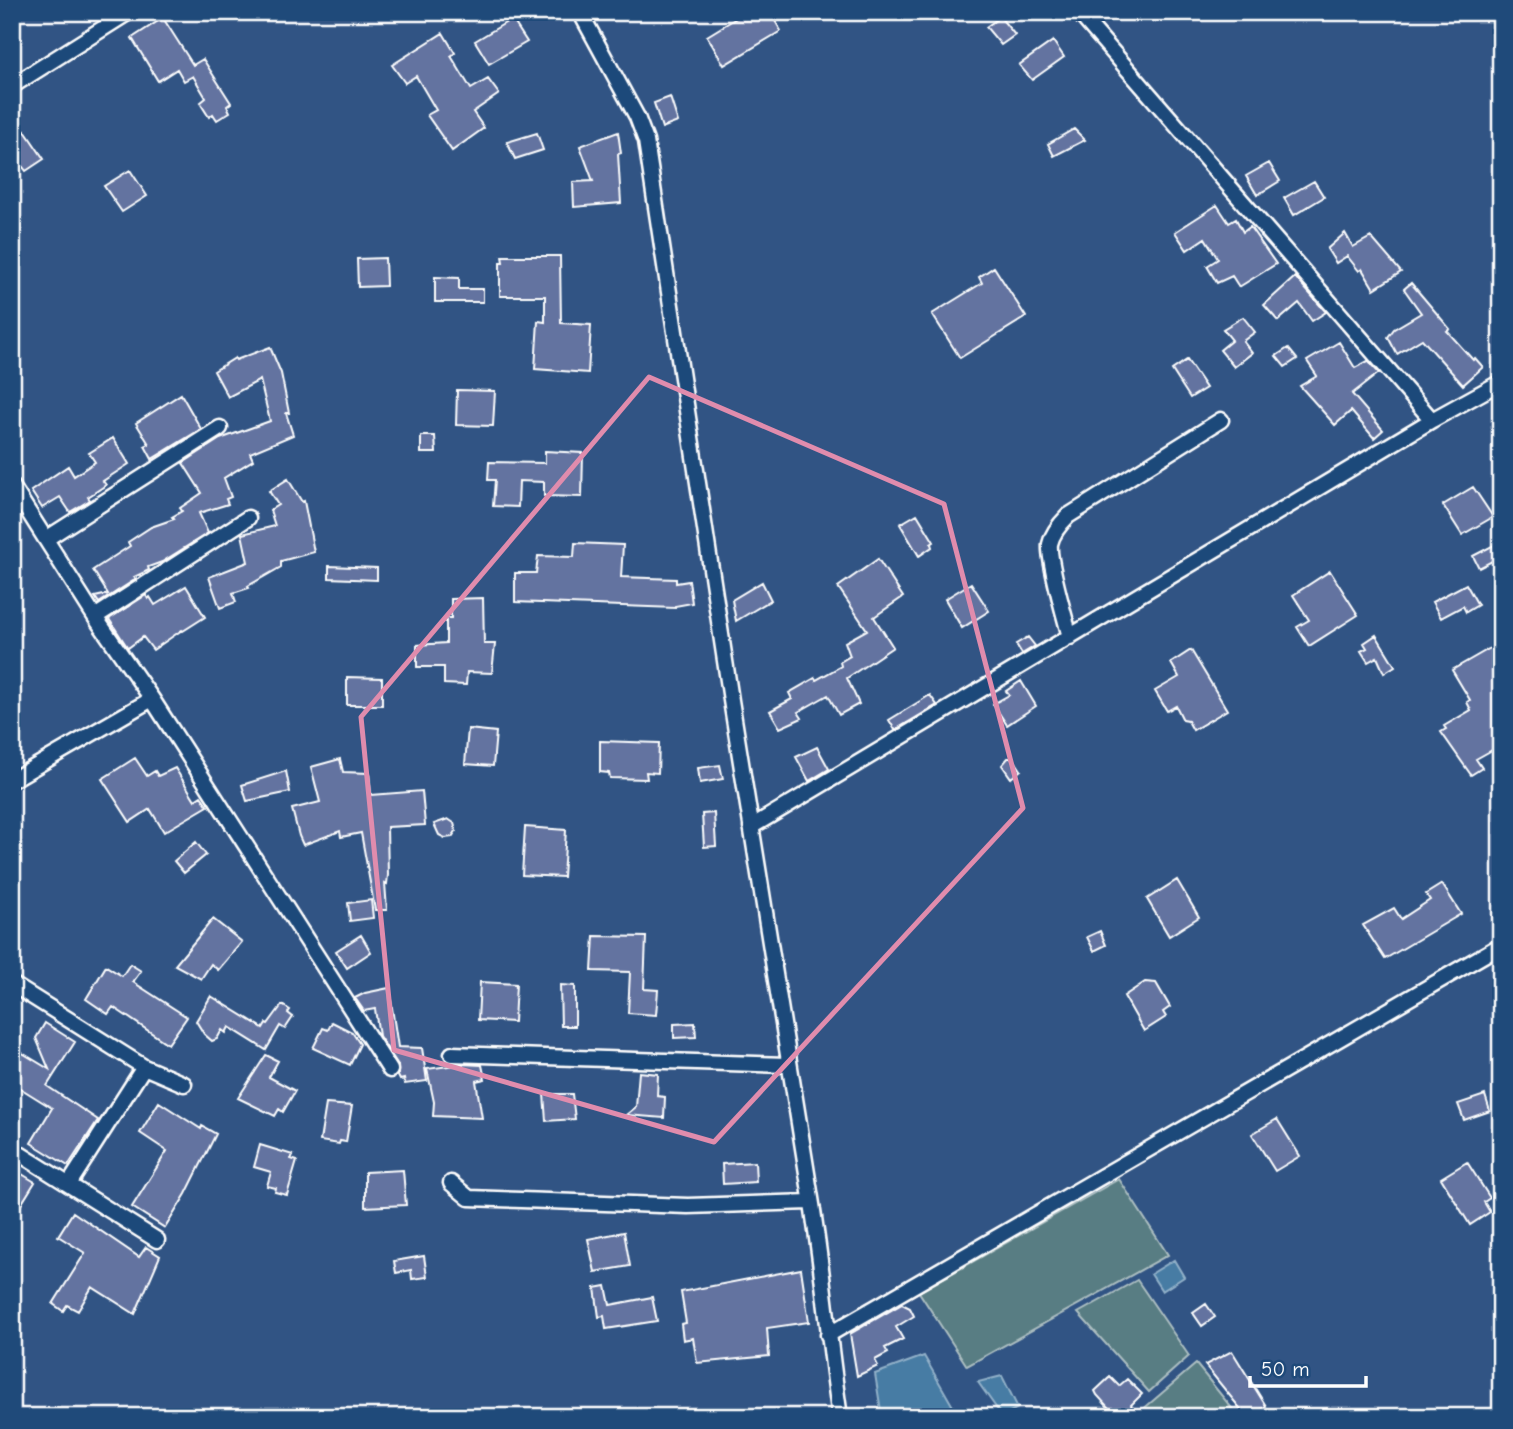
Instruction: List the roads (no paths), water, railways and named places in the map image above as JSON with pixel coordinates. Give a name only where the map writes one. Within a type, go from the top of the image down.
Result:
[{"type":"street","points":[[12,86],[129,12]]},
{"type":"street","points":[[580,12],[637,117],[646,141],[703,530],[811,1202],[840,1417]]},
{"type":"street","points":[[1078,12],[1432,420]]},
{"type":"street","points":[[751,827],[1432,420],[1501,382]]},
{"type":"street","points":[[1070,637],[1050,543],[1059,526],[1068,516],[1221,420]]},
{"type":"street","points":[[46,539],[220,428]]},
{"type":"street","points":[[12,486],[390,1070]]},
{"type":"street","points":[[95,617],[248,517]]},
{"type":"street","points":[[12,780],[152,699]]},
{"type":"street","points":[[828,1335],[1501,945]]},
{"type":"street","points":[[12,984],[144,1066],[184,1084]]},
{"type":"street","points":[[452,1054],[787,1065]]},
{"type":"street","points":[[69,1184],[144,1066]]},
{"type":"street","points":[[12,1149],[157,1240]]},
{"type":"street","points":[[451,1183],[469,1198],[496,1200],[688,1206],[811,1202]]},
{"type":"water","points":[[1174,1260],[1184,1277],[1162,1291],[1151,1274]]},
{"type":"water","points":[[924,1356],[959,1417],[882,1417],[875,1374]]},
{"type":"water","points":[[1002,1376],[1018,1408],[1002,1416],[978,1382]]}]
